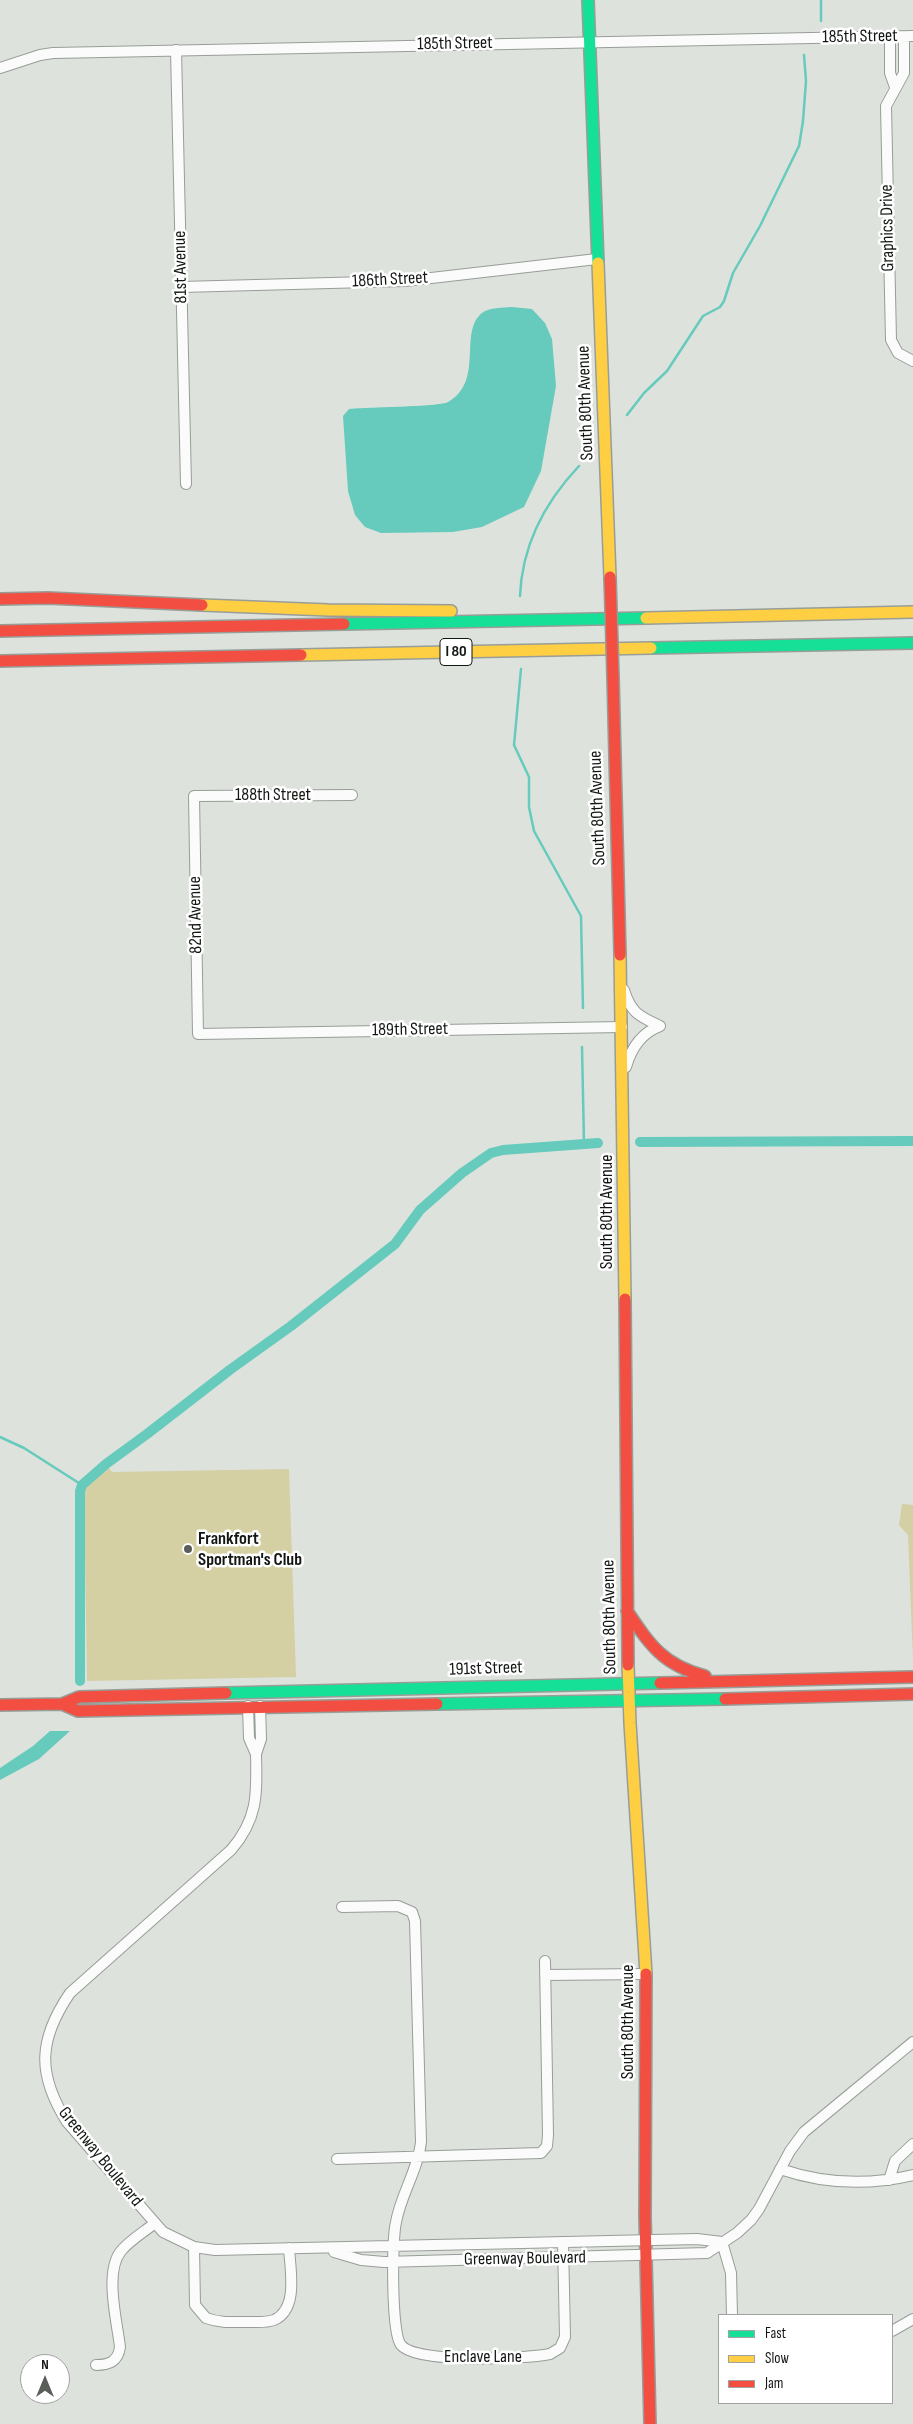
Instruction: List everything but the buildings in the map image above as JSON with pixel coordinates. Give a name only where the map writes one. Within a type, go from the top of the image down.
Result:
[{"type":"main road","name":"South 80th Avenue","points":[[588,0],[610,577],[622,1027],[627,1611],[629,1683],[646,1974],[646,2256],[650,2424]]},
{"type":"main road","points":[[0,599],[48,598],[328,610],[471,611],[564,621]]},
{"type":"main road","name":"I 80","points":[[0,631],[564,621],[913,612]]},
{"type":"main road","name":"I 80","points":[[0,661],[913,643]]},
{"type":"main road","points":[[627,1611],[658,1655],[671,1665],[686,1672],[723,1680]]},
{"type":"main road","name":"191st Street","points":[[0,1706],[62,1704],[79,1697],[723,1680],[913,1677]]},
{"type":"main road","name":"191st Street","points":[[62,1704],[78,1711],[248,1706],[913,1694]]},
{"type":"street","points":[[890,36],[890,74],[895,87]]},
{"type":"street","name":"185th Street","points":[[0,68],[51,53],[908,36]]},
{"type":"street","name":"Graphics Drive","points":[[908,36],[904,73],[886,106],[891,340],[898,353],[913,361]]},
{"type":"street","name":"81st Avenue","points":[[176,50],[186,484]]},
{"type":"street","name":"186th Street","points":[[181,287],[405,281],[597,259]]},
{"type":"street","name":"188th Street","points":[[194,796],[352,795]]},
{"type":"street","name":"82nd Avenue","points":[[194,796],[198,1034]]},
{"type":"street","points":[[620,975],[632,1010],[640,1017],[660,1026],[646,1031],[629,1055],[623,1077]]},
{"type":"street","name":"189th Street","points":[[198,1034],[622,1027]]},
{"type":"street","name":"Greenway Boulevard","points":[[248,1706],[249,1738],[256,1754]]},
{"type":"street","name":"Greenway Boulevard","points":[[260,1706],[261,1739],[256,1754],[257,1793],[254,1811],[240,1839],[231,1850],[70,1993],[58,2009],[46,2045],[46,2069],[49,2090],[67,2122],[155,2223],[171,2237],[194,2247],[215,2250],[326,2249],[697,2239],[722,2242]]},
{"type":"street","name":"Enclave Lane","points":[[342,1907],[398,1906],[412,1912],[415,1920],[421,2142],[419,2157],[398,2211],[394,2246],[395,2328],[401,2345],[406,2350],[422,2356],[473,2358],[540,2356],[550,2354],[560,2348],[565,2337],[563,2242]]},
{"type":"street","points":[[337,2159],[541,2153],[547,2146],[548,2135],[545,1961]]},
{"type":"street","points":[[544,1975],[646,1974]]},
{"type":"street","name":"Greenway Boulevard","points":[[326,2249],[361,2260],[394,2262],[646,2256],[698,2254],[714,2250],[751,2220],[759,2210],[790,2151],[804,2132],[913,2042]]},
{"type":"street","points":[[889,2180],[895,2161],[913,2144]]},
{"type":"street","points":[[780,2169],[804,2178],[827,2182],[889,2180],[913,2175]]},
{"type":"street","points":[[96,2365],[114,2361],[118,2356],[120,2347],[113,2287],[115,2260],[122,2250],[155,2223]]},
{"type":"street","points":[[722,2242],[731,2273],[732,2314]]},
{"type":"street","points":[[194,2247],[195,2305],[206,2318],[224,2322],[265,2322],[281,2316],[289,2302],[289,2248]]},
{"type":"street","points":[[893,2330],[913,2319]]},
{"type":"shaded area","name":"Frankfort Sportman's Club","points":[[104,1461],[112,1472],[289,1469],[296,1677],[87,1681],[84,1491],[90,1472]]},
{"type":"shaded area","points":[[902,1504],[913,1505],[913,1660],[908,1535],[899,1525]]},
{"type":"water","points":[[512,307],[532,309],[545,323],[552,339],[556,386],[541,471],[524,507],[482,527],[453,532],[381,533],[365,527],[355,515],[348,491],[343,416],[349,409],[431,405],[448,402],[459,393],[466,382],[475,321],[482,313],[489,310]]},
{"type":"water","points":[[50,1731],[70,1731],[39,1759],[0,1780],[0,1768],[33,1746]]},
{"type":"waterway","points":[[821,0],[821,21]]},
{"type":"waterway","points":[[627,415],[644,393],[667,371],[703,316],[720,307],[724,301],[733,273],[760,226],[799,146],[806,81],[804,55]]},
{"type":"waterway","points":[[520,596],[525,559],[538,525],[556,494],[579,466]]},
{"type":"waterway","points":[[521,669],[514,745],[529,777],[529,807],[534,831],[581,916],[583,1008]]},
{"type":"waterway","points":[[582,1047],[584,1143]]},
{"type":"waterway","points":[[640,1142],[913,1141]]},
{"type":"waterway","points":[[80,1681],[80,1491],[82,1485],[106,1464],[291,1326],[395,1244],[420,1210],[462,1173],[491,1153],[503,1150],[598,1143]]},
{"type":"waterway","points":[[0,1437],[24,1448],[82,1485]]},
{"type":"traffic: fast","points":[[588,0],[598,263]]},
{"type":"traffic: fast","points":[[344,624],[646,618]]},
{"type":"traffic: fast","points":[[651,648],[913,643]]},
{"type":"traffic: fast","points":[[226,1693],[660,1683]]},
{"type":"traffic: fast","points":[[437,1704],[725,1699]]},
{"type":"traffic: slow","points":[[598,263],[610,577]]},
{"type":"traffic: slow","points":[[202,605],[328,610],[451,611]]},
{"type":"traffic: slow","points":[[646,618],[913,612]]},
{"type":"traffic: slow","points":[[301,655],[651,648]]},
{"type":"traffic: slow","points":[[620,955],[625,1299]]},
{"type":"traffic: slow","points":[[628,1665],[646,1974]]},
{"type":"traffic: jam","points":[[610,577],[613,677]]},
{"type":"traffic: jam","points":[[0,599],[48,598],[202,605]]},
{"type":"traffic: jam","points":[[0,631],[344,624]]},
{"type":"traffic: jam","points":[[0,661],[301,655]]},
{"type":"traffic: jam","points":[[613,677],[620,955]]},
{"type":"traffic: jam","points":[[625,1299],[628,1665]]},
{"type":"traffic: jam","points":[[627,1611],[651,1644],[668,1660],[678,1666],[705,1676]]},
{"type":"traffic: jam","points":[[660,1683],[913,1677]]},
{"type":"traffic: jam","points":[[0,1705],[62,1704],[79,1697],[226,1693]]},
{"type":"traffic: jam","points":[[725,1699],[913,1694]]},
{"type":"traffic: jam","points":[[62,1704],[78,1711],[437,1704]]},
{"type":"traffic: jam","points":[[646,1974],[645,2217],[650,2424]]},
{"type":"place","name":"Frankfort Sportman's Club","points":[[188,1549]]}]
